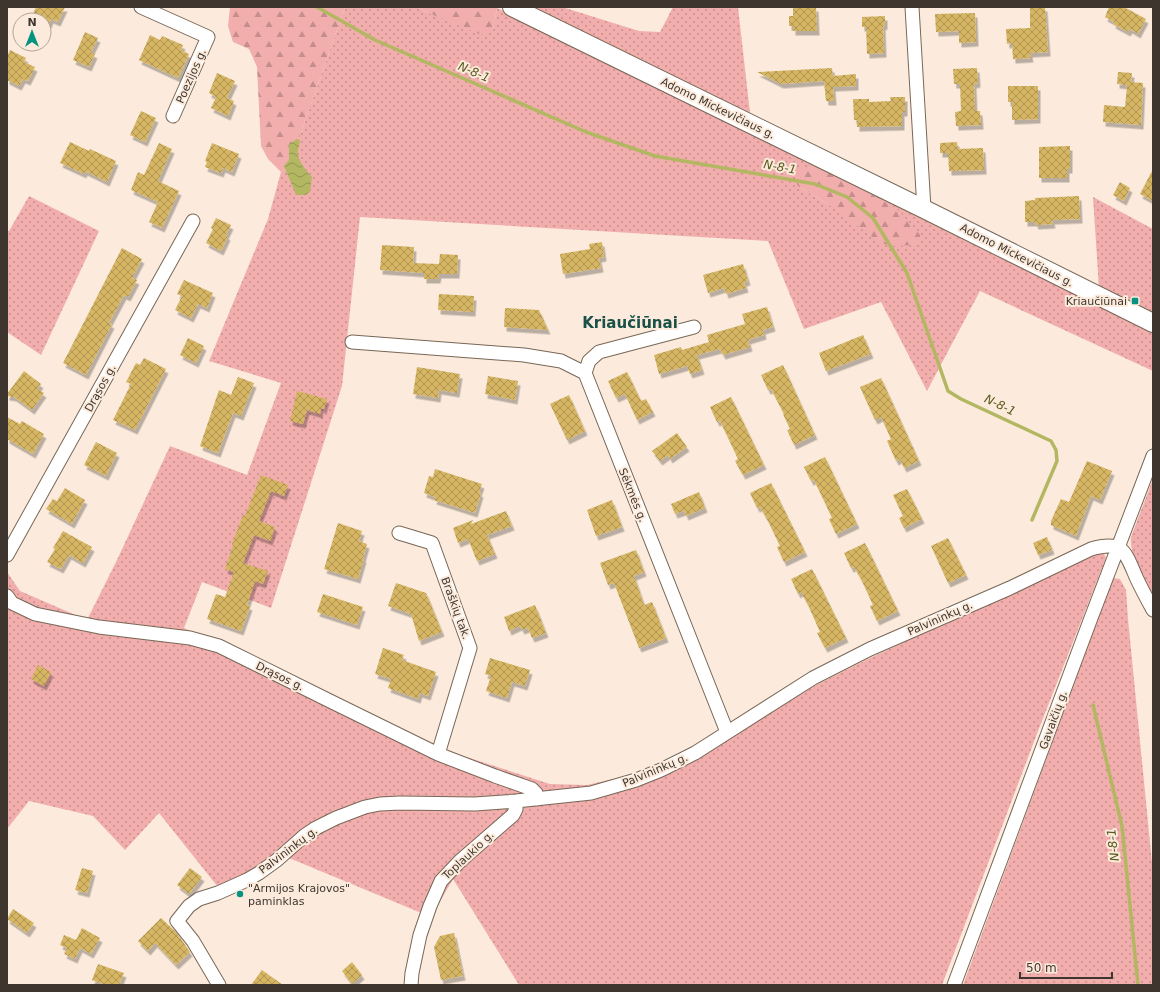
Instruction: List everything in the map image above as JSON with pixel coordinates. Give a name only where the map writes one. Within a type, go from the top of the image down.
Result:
[{"type":"main road","name":"Adomo Mickevičiaus g.","points":[[512,7],[924,208],[1153,323]]},
{"type":"street","name":"Poezijos g.","points":[[140,7],[208,37],[173,116]]},
{"type":"street","points":[[912,7],[924,208]]},
{"type":"street","name":"Drąsos g.","points":[[7,555],[193,221]]},
{"type":"street","points":[[352,342],[524,355],[561,361],[585,373],[589,361],[599,352],[694,327]]},
{"type":"street","name":"Sėkmės g.","points":[[585,373],[727,732]]},
{"type":"street","name":"Gavaičių g.","points":[[954,985],[1088,625],[1153,456]]},
{"type":"street","name":"Braškių tak.","points":[[399,533],[432,543],[470,648],[438,754]]},
{"type":"street","name":"Palvininkų g.","points":[[219,985],[193,941],[177,921],[189,906],[199,899],[259,873],[277,860],[304,836],[336,818],[380,804],[475,804],[516,801],[591,793],[636,780],[661,770],[695,753],[812,678],[870,649],[1010,588],[1091,549],[1103,546],[1118,548]]},
{"type":"street","points":[[1118,548],[1125,552],[1128,557],[1136,577],[1153,610]]},
{"type":"street","name":"Drąsos g.","points":[[7,596],[12,603],[34,614],[99,627],[190,638],[219,646],[438,754],[532,789],[536,793],[537,799]]},
{"type":"street","name":"Toplaukio g.","points":[[411,985],[420,935],[441,881],[460,861],[513,815],[516,809],[516,801]]},
{"type":"green space","points":[[230,7],[345,7],[289,167],[281,172],[268,159],[261,146],[257,67],[249,49],[233,42],[228,26]]},
{"type":"green space","points":[[345,7],[417,7],[431,14],[493,30],[497,8],[576,45],[1153,330],[1153,371],[980,291],[927,391],[881,302],[804,329],[768,241],[360,217],[342,386],[271,608],[202,582],[184,628],[448,751],[550,784],[587,785],[643,772],[868,659],[1097,553],[1104,554],[1106,558],[1038,731],[942,985],[519,985],[453,879],[431,917],[277,853],[251,871],[218,887],[159,813],[125,850],[93,816],[29,801],[7,829],[7,572],[20,591],[87,620],[117,560],[170,446],[247,475],[281,383],[209,361],[268,219],[281,172],[289,167]],"holes":[[[814,166],[831,206],[798,186]]]},
{"type":"green space","points":[[417,7],[497,8],[493,30],[488,35],[479,34]]},
{"type":"green space","points":[[535,7],[562,7],[639,31],[660,32],[673,7],[738,7],[750,113],[534,10]]},
{"type":"green space","points":[[814,166],[828,170],[897,209],[920,235],[920,241],[914,245],[891,246],[879,242],[831,206],[798,186],[795,178],[800,170]]},
{"type":"green space","points":[[29,196],[99,231],[41,355],[7,332],[7,231],[9,231]]},
{"type":"green space","points":[[1093,197],[1153,229],[1153,313],[1099,288]]},
{"type":"green space","points":[[1153,479],[1153,598],[1132,552],[1131,537]]},
{"type":"green space","points":[[1113,578],[1120,579],[1126,590],[1153,873],[1153,985],[963,985]]},
{"type":"water","points":[[297,139],[300,140],[298,152],[299,160],[312,177],[310,192],[305,195],[296,195],[284,166],[289,160],[289,144]]},
{"type":"building","points":[[36,7],[65,7],[58,22],[52,19],[52,12],[34,12]]},
{"type":"building","points":[[793,7],[816,7],[817,31],[793,31],[793,26],[789,26],[789,16],[793,16]]},
{"type":"building","points":[[1030,7],[1045,7],[1048,52],[1030,53],[1031,58],[1013,59],[1012,43],[1007,44],[1006,29],[1030,28]]},
{"type":"building","points":[[1109,7],[1124,7],[1146,19],[1138,34],[1130,29],[1128,32],[1113,24],[1114,22],[1105,17]]},
{"type":"building","points":[[975,13],[976,42],[959,43],[959,31],[936,32],[935,14]]},
{"type":"building","points":[[885,16],[885,25],[883,26],[884,53],[867,54],[866,27],[862,27],[862,17]]},
{"type":"building","points":[[85,32],[98,38],[91,52],[95,54],[89,67],[73,60]]},
{"type":"building","points":[[150,35],[160,40],[162,36],[183,45],[181,50],[189,54],[178,78],[139,60]]},
{"type":"building","points":[[10,50],[26,58],[24,62],[35,67],[28,81],[23,79],[19,86],[7,80],[7,57]]},
{"type":"building","points":[[832,68],[833,76],[856,74],[856,86],[833,87],[834,101],[826,101],[824,81],[781,84],[757,72]]},
{"type":"building","points":[[977,68],[978,83],[974,84],[975,111],[980,111],[981,125],[956,126],[955,112],[961,111],[960,84],[954,84],[953,69]]},
{"type":"building","points":[[1118,72],[1132,73],[1131,82],[1143,83],[1141,125],[1103,122],[1104,105],[1125,107],[1127,85],[1117,84]]},
{"type":"building","points":[[217,73],[235,81],[227,98],[234,101],[228,116],[211,108],[216,97],[209,93]]},
{"type":"building","points":[[1008,86],[1038,86],[1038,119],[1012,120],[1012,102],[1008,102]]},
{"type":"building","points":[[890,97],[905,97],[905,112],[902,112],[902,126],[857,127],[857,120],[854,120],[853,99],[869,99],[869,102],[891,101]]},
{"type":"building","points":[[141,111],[156,118],[145,142],[130,135]]},
{"type":"building","points":[[70,142],[116,161],[107,182],[85,171],[84,174],[60,163]]},
{"type":"building","points":[[957,142],[958,149],[983,148],[984,170],[949,171],[948,153],[940,153],[940,143]]},
{"type":"building","points":[[159,143],[172,149],[158,181],[179,191],[162,228],[149,222],[158,202],[131,190],[138,172],[144,175]]},
{"type":"building","points":[[212,143],[239,154],[232,172],[223,168],[221,173],[205,167],[207,162],[205,161]]},
{"type":"building","points":[[1070,146],[1070,169],[1067,169],[1067,178],[1039,178],[1039,147]]},
{"type":"building","points":[[1153,169],[1153,201],[1140,194]]},
{"type":"building","points":[[1120,182],[1130,188],[1124,201],[1113,195]]},
{"type":"building","points":[[1079,196],[1080,219],[1052,220],[1053,224],[1036,225],[1035,222],[1025,222],[1025,201],[1035,200],[1035,198]]},
{"type":"building","points":[[216,218],[231,225],[221,251],[206,243],[213,229],[211,228]]},
{"type":"building","points":[[602,242],[604,257],[599,258],[601,268],[563,274],[560,254],[590,249],[589,244]]},
{"type":"building","points":[[382,245],[414,247],[413,263],[439,264],[440,254],[458,255],[457,274],[439,274],[438,279],[424,279],[424,273],[380,270]]},
{"type":"building","points":[[122,248],[142,259],[132,278],[137,280],[128,297],[124,295],[109,323],[112,324],[86,375],[63,363]]},
{"type":"building","points":[[743,264],[748,281],[744,282],[746,288],[726,294],[724,288],[708,293],[703,275]]},
{"type":"building","points":[[184,280],[213,293],[207,308],[198,304],[191,318],[175,310],[182,296],[177,294]]},
{"type":"building","points":[[439,294],[474,296],[473,312],[438,310]]},
{"type":"building","points":[[767,307],[773,327],[763,330],[764,335],[748,340],[750,347],[723,355],[720,349],[697,355],[702,370],[690,374],[687,366],[659,374],[654,355],[681,347],[682,350],[709,342],[707,335],[745,324],[742,314]]},
{"type":"building","points":[[505,308],[539,310],[548,330],[504,327]]},
{"type":"building","points":[[863,335],[871,354],[826,371],[819,353]]},
{"type":"building","points":[[188,338],[204,346],[196,363],[180,355]]},
{"type":"building","points":[[144,358],[166,369],[135,430],[113,420],[131,384],[126,382],[136,363],[140,365]]},
{"type":"building","points":[[783,365],[815,435],[794,445],[787,430],[790,429],[784,414],[771,389],[768,390],[761,375]]},
{"type":"building","points":[[417,367],[460,374],[457,393],[439,390],[438,398],[413,394]]},
{"type":"building","points":[[24,371],[41,384],[37,389],[44,393],[32,410],[14,397],[7,396]]},
{"type":"building","points":[[627,372],[641,401],[646,399],[653,412],[637,420],[625,394],[616,398],[608,381]]},
{"type":"building","points":[[488,376],[518,381],[515,400],[485,394]]},
{"type":"building","points":[[238,377],[254,383],[241,416],[233,413],[218,453],[200,446],[219,390],[231,395]]},
{"type":"building","points":[[881,378],[919,461],[904,468],[900,459],[896,461],[887,441],[891,439],[881,417],[875,420],[860,387]]},
{"type":"building","points":[[297,391],[327,399],[324,409],[321,408],[320,414],[307,410],[303,424],[290,421]]},
{"type":"building","points":[[569,395],[585,431],[567,440],[550,404]]},
{"type":"building","points":[[731,397],[764,465],[743,475],[735,461],[738,459],[720,421],[717,422],[710,407]]},
{"type":"building","points":[[7,417],[20,424],[22,421],[44,434],[33,454],[7,439]]},
{"type":"building","points":[[677,433],[687,447],[670,459],[668,455],[660,461],[652,451]]},
{"type":"building","points":[[96,442],[117,453],[106,476],[84,465]]},
{"type":"building","points":[[825,457],[857,524],[836,534],[829,519],[832,518],[825,503],[814,480],[811,481],[804,467]]},
{"type":"building","points":[[1087,461],[1112,471],[1100,500],[1091,496],[1076,536],[1051,525],[1051,521],[1061,499],[1069,502]]},
{"type":"building","points":[[435,469],[482,484],[475,513],[434,500],[435,497],[424,493],[429,476],[433,477]]},
{"type":"building","points":[[261,475],[288,485],[284,496],[271,491],[259,521],[275,527],[270,541],[254,535],[243,563],[268,571],[263,584],[255,581],[247,605],[250,606],[241,631],[207,619],[216,594],[225,597],[234,572],[225,569],[233,545],[232,544]]},
{"type":"building","points":[[771,483],[805,552],[784,562],[777,547],[780,546],[768,521],[760,507],[757,508],[750,493]]},
{"type":"building","points":[[65,488],[85,500],[72,524],[46,509],[53,499],[57,501]]},
{"type":"building","points":[[907,489],[922,519],[904,528],[899,518],[903,516],[893,495]]},
{"type":"building","points":[[699,492],[705,508],[686,516],[684,511],[675,514],[671,504]]},
{"type":"building","points":[[612,500],[622,527],[596,536],[587,510]]},
{"type":"building","points":[[506,511],[512,526],[487,535],[495,554],[477,561],[468,539],[458,543],[453,528],[473,520],[471,524]]},
{"type":"building","points":[[338,523],[362,531],[359,541],[367,544],[358,579],[324,569]]},
{"type":"building","points":[[63,531],[92,547],[83,563],[69,555],[61,569],[47,562]]},
{"type":"building","points":[[1047,537],[1052,550],[1038,555],[1033,543]]},
{"type":"building","points":[[948,538],[966,575],[948,583],[931,546]]},
{"type":"building","points":[[865,543],[898,611],[877,621],[870,606],[873,605],[862,581],[854,567],[851,568],[844,553]]},
{"type":"building","points":[[636,550],[644,572],[634,576],[644,605],[652,602],[666,638],[639,648],[614,583],[608,585],[600,563]]},
{"type":"building","points":[[812,569],[846,638],[825,648],[817,633],[820,632],[809,607],[801,592],[798,594],[791,579]]},
{"type":"building","points":[[396,583],[426,593],[442,632],[419,641],[411,614],[388,606]]},
{"type":"building","points":[[323,594],[363,607],[357,625],[317,612]]},
{"type":"building","points":[[535,605],[546,633],[532,638],[528,628],[522,630],[520,626],[509,631],[504,617]]},
{"type":"building","points":[[383,648],[404,655],[402,660],[436,672],[428,696],[420,693],[418,699],[388,688],[391,679],[375,674]]},
{"type":"building","points":[[490,658],[530,670],[525,686],[512,682],[507,698],[486,691],[491,676],[485,674]]},
{"type":"building","points":[[38,665],[51,672],[44,686],[31,679]]},
{"type":"building","points":[[82,868],[93,871],[87,893],[75,890]]},
{"type":"building","points":[[190,868],[202,877],[189,894],[177,885]]},
{"type":"building","points":[[13,909],[34,923],[27,933],[7,919]]},
{"type":"building","points":[[161,918],[176,932],[190,952],[176,965],[155,943],[148,951],[138,941]]},
{"type":"building","points":[[82,928],[100,938],[91,954],[80,948],[75,959],[64,954],[67,948],[60,945],[64,935],[76,940]]},
{"type":"building","points":[[454,933],[463,976],[441,980],[434,947],[440,936]]},
{"type":"building","points":[[352,962],[362,975],[352,984],[342,971]]},
{"type":"building","points":[[98,964],[124,973],[119,985],[106,985],[92,980]]},
{"type":"building","points":[[262,970],[283,985],[251,985]]},
{"type":"waterway","name":"N-8-1","points":[[317,7],[375,40],[586,132],[655,156],[815,184],[847,197],[873,218],[907,273],[948,391],[961,399],[1051,441],[1056,450],[1057,461],[1032,520]]},
{"type":"waterway","name":"N-8-1","points":[[1093,705],[1122,826],[1138,985]]},
{"type":"place","name":"Kriaučiūnai","points":[[1135,301]]},
{"type":"place","name":"\"Armijos Krajovos\" paminklas","points":[[240,894]]},
{"type":"district","name":"Kriaučiūnai","points":[[630,323]]}]
